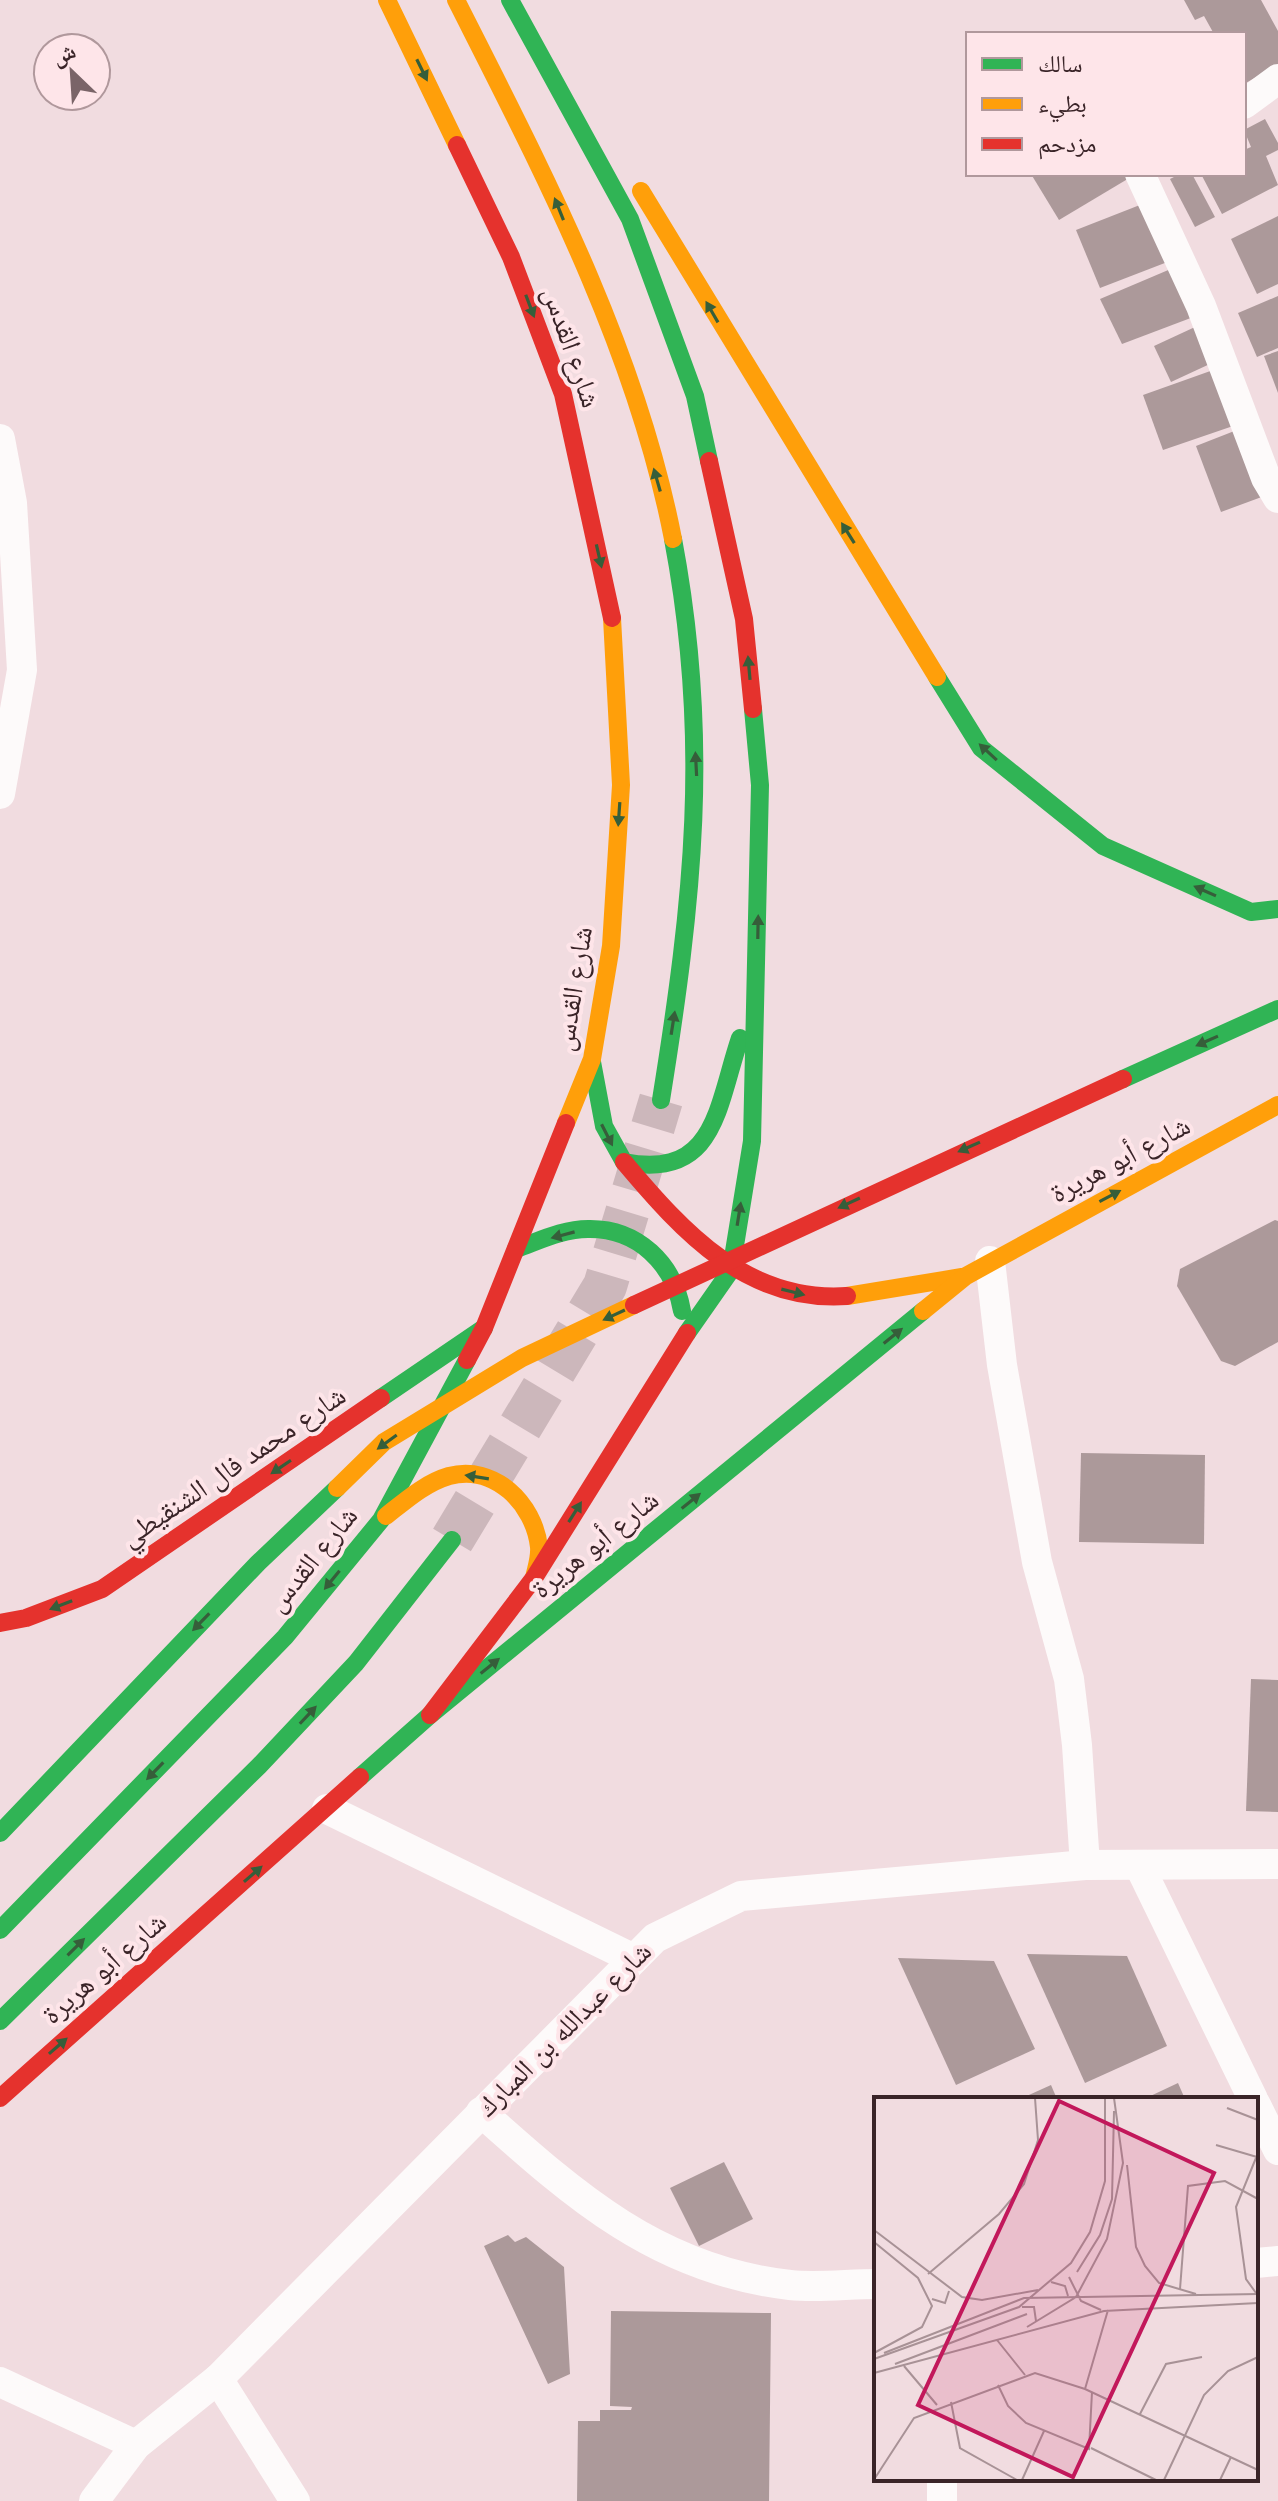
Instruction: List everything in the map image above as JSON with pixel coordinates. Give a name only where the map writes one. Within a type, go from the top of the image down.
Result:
[{"type":"main road","name":"شارع القدس","points":[[0,1930],[285,1637],[381,1520],[484,1328],[592,1059],[611,946],[621,785],[612,613],[563,394],[511,257],[387,0]]},
{"type":"main road","name":"شارع القدس","points":[[456,0],[544,173],[627,375],[662,495],[688,630],[697,776],[683,964],[661,1100]]},
{"type":"main road","points":[[512,0],[590,107]]},
{"type":"main road","points":[[430,1715],[534,1578],[683,1338],[731,1270],[752,1141],[760,785],[744,619],[695,396],[630,219],[512,0]]},
{"type":"main road","points":[[630,171],[730,342],[981,748],[1103,846],[1251,912],[1278,909]]},
{"type":"main road","points":[[624,1162],[655,1168],[668,1167],[699,1148],[723,1096],[758,980]]},
{"type":"main road","points":[[0,1833],[258,1563],[384,1442],[522,1358],[919,1170],[1278,1009]]},
{"type":"main road","points":[[592,1059],[601,1126],[624,1162],[700,1247],[731,1270],[776,1287],[830,1297],[978,1269]]},
{"type":"main road","name":"شارع أبو هريرة","points":[[0,2098],[430,1715],[978,1269],[1278,1105]]},
{"type":"main road","points":[[516,1249],[585,1229],[619,1233],[637,1241],[664,1265],[673,1279],[681,1298],[683,1338]]},
{"type":"main road","name":"شارع محمد فال الشنقيطي","points":[[0,1623],[26,1618],[102,1589],[484,1328]]},
{"type":"main road","points":[[381,1520],[418,1492],[450,1475],[476,1474],[498,1482],[517,1495],[530,1514],[540,1551],[534,1578]]},
{"type":"main road","points":[[0,2021],[259,1766],[356,1663],[452,1540]]},
{"type":"street","points":[[1246,103],[1278,79]]},
{"type":"street","points":[[1141,176],[1201,306],[1266,478],[1278,498]]},
{"type":"street","points":[[0,439],[12,503],[22,670],[0,794]]},
{"type":"street","points":[[978,1269],[1002,1365],[1037,1562],[1069,1679],[1085,1865]]},
{"type":"street","points":[[327,1809],[634,1959]]},
{"type":"street","name":"شارع عبدالله بن المبارك","points":[[94,2501],[136,2445],[218,2379],[655,1938],[741,1896],[1085,1865],[1278,1864]]},
{"type":"street","points":[[1139,1865],[1252,2097]]},
{"type":"street","points":[[1258,2109],[1278,2150]]},
{"type":"street","points":[[481,2112],[557,2180],[620,2224],[692,2264],[791,2285],[874,2284]]},
{"type":"street","points":[[1258,2263],[1278,2261]]},
{"type":"street","points":[[218,2379],[295,2501]]},
{"type":"street","points":[[0,2382],[136,2445]]},
{"type":"building","points":[[1184,0],[1261,0],[1278,31],[1278,65],[1246,83],[1246,32],[1213,32],[1204,16],[1195,20]]},
{"type":"building","points":[[1265,119],[1278,143],[1278,150],[1266,156],[1278,185],[1222,214],[1202,176],[1246,176],[1246,149],[1251,147],[1246,129]]},
{"type":"building","points":[[1032,176],[1133,176],[1059,220]]},
{"type":"building","points":[[1193,176],[1215,217],[1195,227],[1170,179]]},
{"type":"building","points":[[1145,203],[1170,261],[1100,288],[1076,230]]},
{"type":"building","points":[[1278,216],[1278,284],[1257,294],[1231,239]]},
{"type":"building","points":[[1173,268],[1196,316],[1122,344],[1100,299]]},
{"type":"building","points":[[1278,296],[1278,348],[1257,357],[1238,313]]},
{"type":"building","points":[[1195,327],[1212,363],[1171,382],[1154,346]]},
{"type":"building","points":[[1278,351],[1278,393],[1264,356]]},
{"type":"building","points":[[1216,369],[1236,425],[1163,450],[1143,395]]},
{"type":"building","points":[[1242,428],[1267,495],[1221,512],[1196,446]]},
{"type":"building","points":[[1278,1221],[1278,1342],[1235,1366],[1221,1361],[1177,1286],[1180,1269]]},
{"type":"building","points":[[1081,1453],[1205,1455],[1204,1544],[1079,1542]]},
{"type":"building","points":[[1251,1679],[1278,1680],[1278,1812],[1246,1811]]},
{"type":"building","points":[[1027,1954],[1127,1956],[1167,2046],[1085,2083]]},
{"type":"building","points":[[898,1958],[994,1961],[1035,2049],[956,2085]]},
{"type":"building","points":[[1178,2083],[1184,2097],[1148,2097]]},
{"type":"building","points":[[1051,2085],[1056,2097],[1024,2097]]},
{"type":"building","points":[[724,2162],[753,2219],[699,2246],[670,2188]]},
{"type":"building","points":[[508,2235],[515,2242],[526,2237],[564,2267],[570,2374],[548,2384],[484,2246]]},
{"type":"building","points":[[611,2311],[771,2313],[769,2501],[577,2501],[578,2421],[600,2421],[600,2410],[631,2410],[632,2407],[610,2406]]},
{"type":"tunnel","points":[[452,1540],[605,1286],[661,1100]]},
{"type":"traffic: fast","points":[[510,0],[630,219],[695,396],[709,461]]},
{"type":"traffic: fast","points":[[661,1100],[682,957],[693,820],[692,683],[673,539]]},
{"type":"traffic: fast","points":[[937,677],[981,748],[1103,846],[1251,912],[1278,909]]},
{"type":"traffic: fast","points":[[687,1333],[731,1270],[752,1141],[760,785],[753,709]]},
{"type":"traffic: fast","points":[[1123,1079],[1278,1009]]},
{"type":"traffic: fast","points":[[592,1062],[604,1126],[624,1162],[654,1165],[678,1160],[695,1149],[708,1132],[740,1038]]},
{"type":"traffic: fast","points":[[516,1249],[569,1231],[606,1230],[623,1235],[638,1242],[662,1264],[678,1294],[682,1311]]},
{"type":"traffic: fast","points":[[360,1777],[430,1715],[923,1311]]},
{"type":"traffic: fast","points":[[381,1398],[484,1328]]},
{"type":"traffic: fast","points":[[0,1930],[285,1637],[381,1520],[467,1360]]},
{"type":"traffic: fast","points":[[0,1833],[258,1563],[337,1488]]},
{"type":"traffic: fast","points":[[0,2021],[259,1766],[356,1663],[452,1540]]},
{"type":"traffic: slow","points":[[387,0],[457,145]]},
{"type":"traffic: slow","points":[[456,0],[553,196],[611,330],[657,468],[673,539]]},
{"type":"traffic: slow","points":[[641,191],[937,677]]},
{"type":"traffic: slow","points":[[566,1123],[592,1059],[611,946],[621,785],[612,618]]},
{"type":"traffic: slow","points":[[923,1311],[966,1276],[1278,1105]]},
{"type":"traffic: slow","points":[[847,1296],[962,1277]]},
{"type":"traffic: slow","points":[[337,1488],[384,1442],[522,1358],[634,1305]]},
{"type":"traffic: slow","points":[[386,1516],[424,1488],[449,1476],[466,1474],[496,1482],[520,1502],[536,1531],[539,1551],[534,1578]]},
{"type":"traffic: jam","points":[[457,145],[511,257],[563,394],[612,618]]},
{"type":"traffic: jam","points":[[709,461],[744,619],[753,709]]},
{"type":"traffic: jam","points":[[634,1305],[1123,1079]]},
{"type":"traffic: jam","points":[[467,1360],[484,1328],[566,1123]]},
{"type":"traffic: jam","points":[[624,1162],[694,1237],[748,1275],[778,1288],[811,1295],[847,1296]]},
{"type":"traffic: jam","points":[[430,1715],[534,1578],[687,1333]]},
{"type":"traffic: jam","points":[[0,1623],[26,1618],[102,1589],[381,1398]]},
{"type":"traffic: jam","points":[[0,2098],[360,1777]]}]
